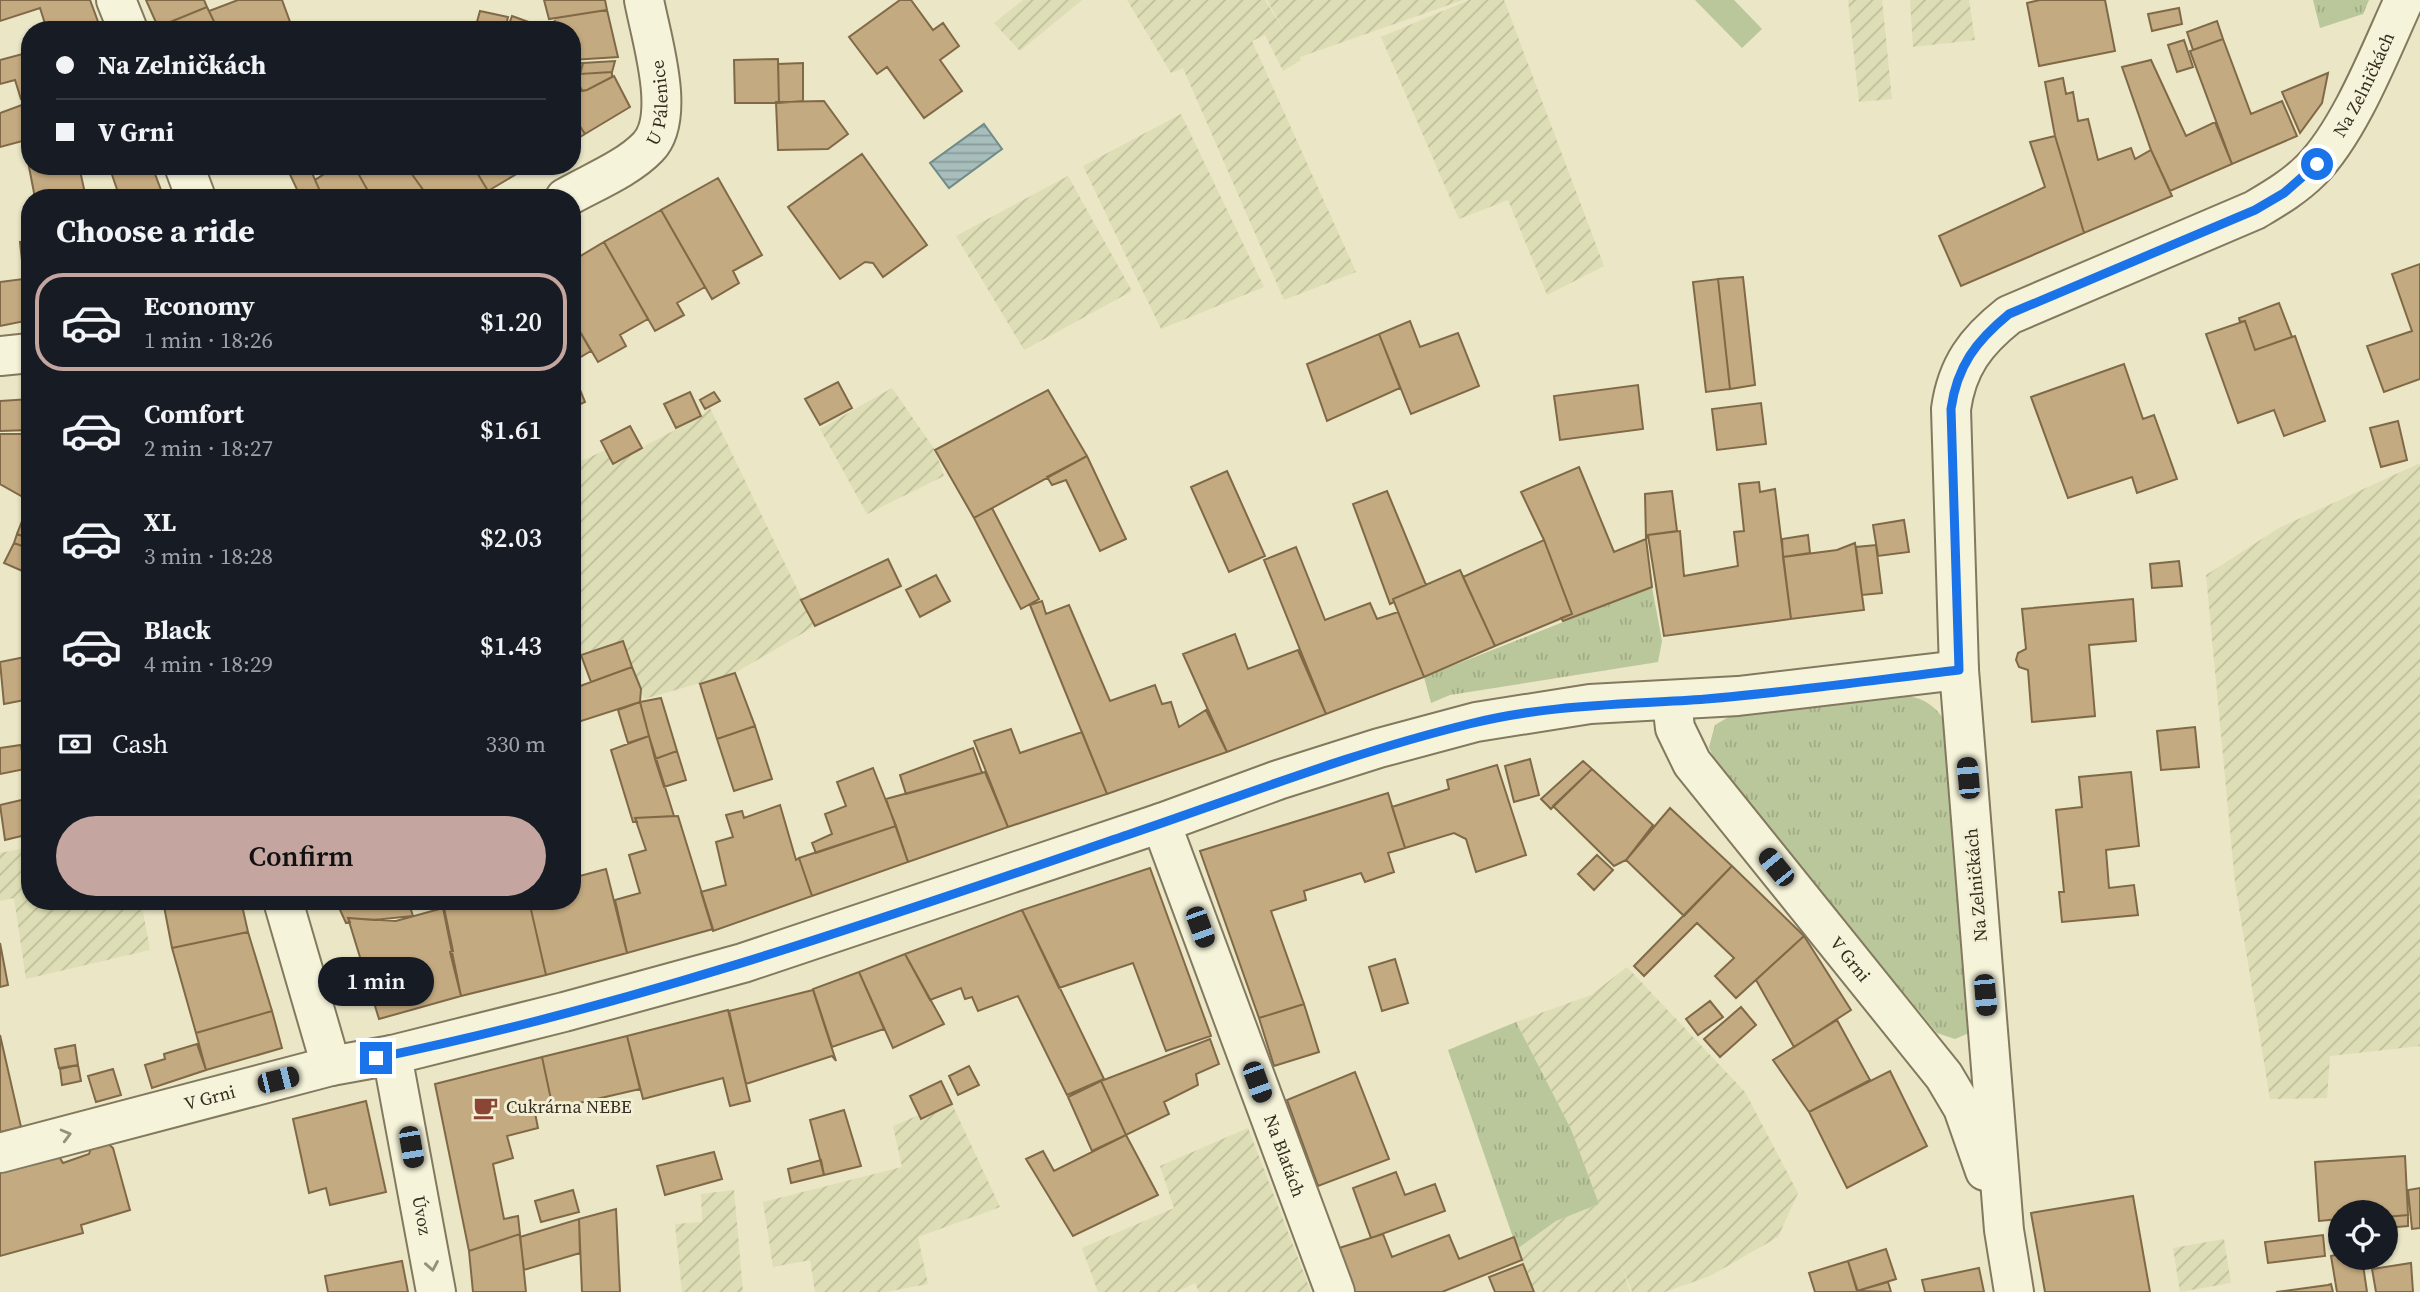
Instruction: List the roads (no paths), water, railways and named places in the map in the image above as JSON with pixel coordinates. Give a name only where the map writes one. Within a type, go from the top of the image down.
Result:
[{"type":"street","points":[[116,0],[124,21]]},
{"type":"street","name":"U Pálenice","points":[[581,189],[634,158],[659,132],[662,107],[644,0]]},
{"type":"street","name":"Na Zelničkách","points":[[2014,1292],[2004,1230],[1959,670],[1951,409],[1954,386],[1968,354],[1983,336],[2009,314],[2255,210],[2284,193],[2311,170],[2332,143],[2397,14]]},
{"type":"street","points":[[0,356],[21,354]]},
{"type":"street","name":"V Grni","points":[[0,1153],[331,1066],[392,1055],[743,963],[1161,823],[1278,780],[1379,748],[1476,722],[1590,704],[1672,702],[1959,670]]},
{"type":"street","name":"V Grni","points":[[1672,702],[1675,728],[1692,763],[1951,1086],[1972,1131],[2004,1230]]},
{"type":"street","name":"Na Blatách","points":[[1161,823],[1335,1292]]},
{"type":"street","points":[[286,910],[331,1066]]},
{"type":"street","name":"Úvoz","points":[[392,1055],[436,1292]]},
{"type":"water","points":[[984,124],[1002,149],[949,188],[930,163]]},
{"type":"place","name":"Cukrárna NEBE","points":[[486,1107]]}]
